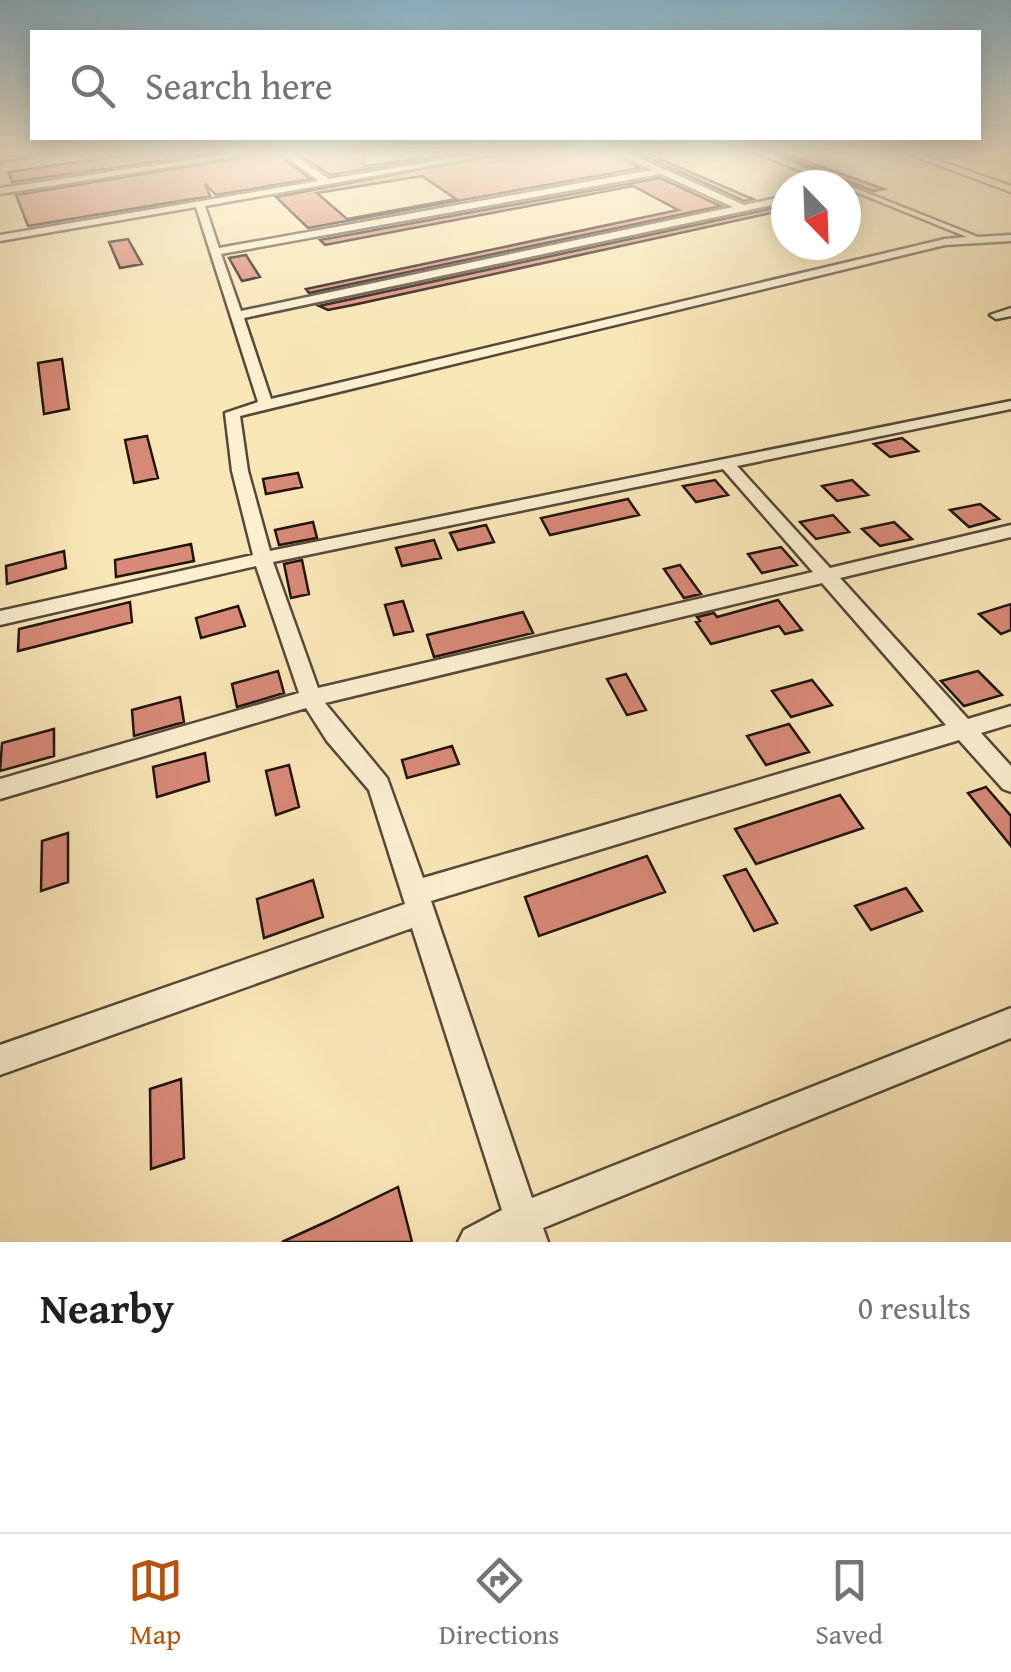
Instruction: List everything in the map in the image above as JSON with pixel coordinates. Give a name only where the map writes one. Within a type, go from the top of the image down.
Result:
[{"type":"street","points":[[0,218],[2,237],[159,210]]},
{"type":"street","points":[[201,210],[265,402]]},
{"type":"street","points":[[215,252],[447,210]]},
{"type":"street","points":[[237,316],[733,210]]},
{"type":"street","points":[[907,210],[980,239]]},
{"type":"street","points":[[526,1231],[380,785],[337,738],[311,698],[264,558],[231,426],[232,414],[265,402],[945,242],[1011,238]]},
{"type":"street","points":[[0,618],[264,558],[1011,405]]},
{"type":"street","points":[[725,462],[1011,782]]},
{"type":"street","points":[[0,790],[311,698],[1011,531]]},
{"type":"street","points":[[0,1060],[420,902],[1011,714]]},
{"type":"street","points":[[476,1242],[526,1231],[1011,1022]]},
{"type":"building","points":[[22,210],[125,210],[28,226]]},
{"type":"building","points":[[289,210],[337,210],[347,219],[408,210],[308,228]]},
{"type":"building","points":[[485,210],[508,210],[325,245],[320,240]]},
{"type":"building","points":[[678,210],[702,210],[309,293],[306,289]]},
{"type":"building","points":[[771,210],[771,213],[328,310],[319,306]]},
{"type":"building","points":[[128,239],[142,264],[120,268],[109,242]]},
{"type":"building","points":[[246,255],[260,277],[242,281],[229,258]]},
{"type":"building","points":[[62,359],[69,409],[44,414],[38,363]]},
{"type":"building","points":[[147,436],[158,478],[134,483],[125,440]]},
{"type":"building","points":[[902,438],[918,451],[890,457],[874,444]]},
{"type":"building","points":[[298,473],[302,487],[266,494],[263,479]]},
{"type":"building","points":[[715,480],[728,495],[696,502],[683,486]]},
{"type":"building","points":[[852,480],[868,495],[837,501],[822,486]]},
{"type":"building","points":[[628,499],[639,515],[550,535],[541,518]]},
{"type":"building","points":[[980,504],[999,519],[969,527],[950,510]]},
{"type":"building","points":[[833,515],[849,532],[816,539],[800,522]]},
{"type":"building","points":[[313,522],[317,538],[279,545],[275,530]]},
{"type":"building","points":[[894,522],[912,539],[880,546],[862,529]]},
{"type":"building","points":[[486,525],[494,542],[458,550],[450,533]]},
{"type":"building","points":[[434,540],[441,558],[402,566],[396,548]]},
{"type":"building","points":[[191,544],[194,561],[116,577],[115,560]]},
{"type":"building","points":[[781,547],[797,565],[762,573],[748,554]]},
{"type":"building","points":[[64,551],[66,568],[7,584],[6,566]]},
{"type":"building","points":[[302,560],[309,594],[291,598],[284,564]]},
{"type":"building","points":[[680,565],[701,594],[684,598],[664,569]]},
{"type":"building","points":[[778,600],[802,630],[785,634],[779,626],[711,644],[696,622],[700,621],[697,617],[714,613],[717,617]]},
{"type":"building","points":[[403,601],[413,631],[394,635],[385,605]]},
{"type":"building","points":[[130,602],[132,622],[18,651],[19,629]]},
{"type":"building","points":[[1011,604],[1011,630],[1001,634],[979,614]]},
{"type":"building","points":[[238,606],[245,626],[201,638],[196,618]]},
{"type":"building","points":[[523,612],[533,633],[434,657],[427,635]]},
{"type":"building","points":[[278,671],[284,693],[237,707],[232,684]]},
{"type":"building","points":[[978,671],[1002,695],[964,706],[941,681]]},
{"type":"building","points":[[626,674],[646,710],[627,715],[607,679]]},
{"type":"building","points":[[812,680],[832,705],[791,717],[772,691]]},
{"type":"building","points":[[180,697],[184,722],[134,736],[132,710]]},
{"type":"building","points":[[789,724],[809,752],[766,765],[747,736]]},
{"type":"building","points":[[54,729],[54,756],[0,771],[2,743]]},
{"type":"building","points":[[452,746],[459,764],[407,778],[402,760]]},
{"type":"building","points":[[205,753],[209,781],[157,797],[153,767]]},
{"type":"building","points":[[289,765],[299,807],[276,815],[266,771]]},
{"type":"building","points":[[986,787],[1011,816],[1011,846],[968,793]]},
{"type":"building","points":[[840,795],[863,828],[756,864],[735,829]]},
{"type":"building","points":[[68,833],[68,882],[41,891],[42,841]]},
{"type":"building","points":[[647,856],[665,892],[539,936],[525,897]]},
{"type":"building","points":[[746,869],[777,923],[754,931],[724,876]]},
{"type":"building","points":[[313,880],[323,917],[264,938],[257,899]]},
{"type":"building","points":[[906,888],[922,911],[871,930],[855,906]]},
{"type":"building","points":[[181,1079],[184,1158],[151,1169],[150,1089]]},
{"type":"building","points":[[398,1187],[412,1242],[282,1242],[328,1221]]}]
